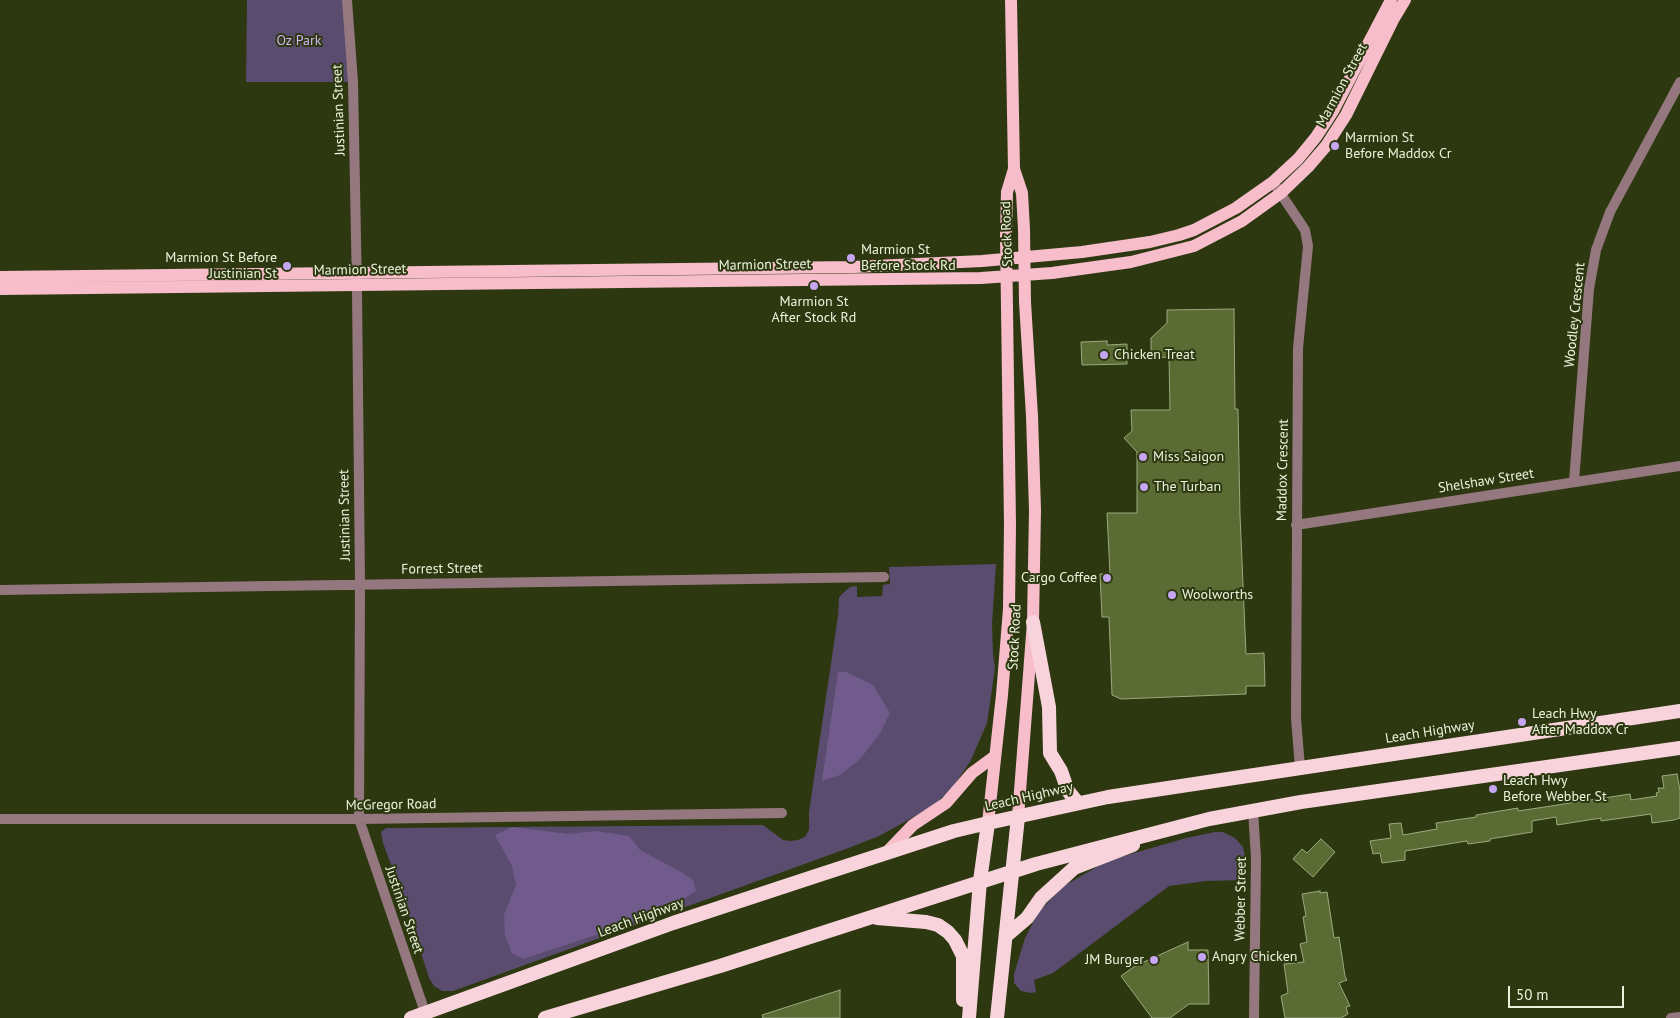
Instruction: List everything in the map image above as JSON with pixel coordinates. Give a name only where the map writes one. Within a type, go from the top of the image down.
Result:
[{"type":"highway","points":[[1033,622],[1049,707],[1050,753],[1061,771],[1068,790],[1078,802]]},
{"type":"highway","name":"Leach Highway","points":[[411,1018],[426,1016],[673,923],[954,831],[1078,802],[1680,710]]},
{"type":"highway","points":[[545,1018],[720,966],[980,881],[1161,831],[1253,810],[1391,788],[1680,748]]},
{"type":"highway","name":"Stock Road","points":[[997,1018],[1018,817]]},
{"type":"highway","name":"Stock Road","points":[[968,1018],[980,881],[988,823]]},
{"type":"highway","points":[[1006,936],[1027,918],[1041,898],[1074,868],[1127,849],[1161,831]]},
{"type":"highway","points":[[870,917],[926,922],[938,925],[948,932],[955,940],[963,956],[962,998],[968,1018]]},
{"type":"main road","name":"Stock Road","points":[[988,823],[1002,696],[1010,580],[1007,192],[1014,169],[1011,0]]},
{"type":"main road","name":"Marmion Street","points":[[0,289],[936,264],[1128,246],[1179,236],[1236,208],[1273,182],[1298,159],[1316,137],[1333,111],[1391,0]]},
{"type":"main road","name":"Marmion Street","points":[[0,277],[357,279],[1007,276],[1052,273],[1132,262],[1194,246],[1242,221],[1281,193],[1320,153],[1341,123],[1393,20],[1406,0]]},
{"type":"main road","name":"Stock Road","points":[[1014,169],[1022,192],[1035,501],[1033,622],[1018,817]]},
{"type":"main road","points":[[886,853],[913,825],[946,803],[972,773],[995,756]]},
{"type":"street","name":"Justinian Street","points":[[348,0],[353,82],[357,279],[360,584],[359,819],[426,1016]]},
{"type":"street","name":"Woodley Crescent","points":[[1574,481],[1590,289],[1596,250],[1610,212],[1680,82]]},
{"type":"street","name":"Maddox Crescent","points":[[1273,182],[1305,230],[1308,246],[1298,348],[1296,718],[1300,768]]},
{"type":"street","name":"Shelshaw Street","points":[[1296,525],[1680,466]]},
{"type":"street","name":"Forrest Street","points":[[0,590],[884,577]]},
{"type":"street","name":"Webber Street","points":[[1253,810],[1256,858],[1254,1018]]},
{"type":"street","name":"McGregor Road","points":[[0,819],[359,819],[782,813]]},
{"type":"street","points":[[1671,1018],[1680,1017]]},
{"type":"green space","name":"Oz Park","points":[[247,0],[347,0],[353,82],[246,82]]},
{"type":"green space","points":[[996,564],[992,624],[995,668],[987,723],[971,760],[951,790],[930,808],[879,836],[846,849],[453,991],[442,991],[434,986],[429,978],[403,897],[383,843],[381,832],[386,828],[763,825],[783,840],[798,840],[805,837],[809,830],[809,812],[838,616],[839,598],[850,587],[857,586],[857,597],[882,596],[883,585],[890,584],[889,567]]},
{"type":"green space","points":[[1223,832],[1235,838],[1243,847],[1245,856],[1243,856],[1243,880],[1206,881],[1169,886],[1053,973],[1034,980],[1036,992],[1021,991],[1014,983],[1014,974],[1025,938],[1038,913],[1062,887],[1107,861],[1186,838]]},
{"type":"shaded area","points":[[838,672],[846,672],[873,685],[890,713],[879,735],[860,759],[840,775],[822,781]]},
{"type":"shaded area","points":[[512,827],[568,834],[595,831],[629,836],[640,850],[693,880],[696,891],[679,902],[647,916],[523,959],[512,953],[505,935],[504,915],[516,885],[512,866],[495,835]]},
{"type":"building","points":[[1234,309],[1235,409],[1238,409],[1246,654],[1264,653],[1265,686],[1246,686],[1246,694],[1121,699],[1112,695],[1109,617],[1102,617],[1100,574],[1110,574],[1107,513],[1137,513],[1137,452],[1124,438],[1132,431],[1131,410],[1170,410],[1169,357],[1151,358],[1151,338],[1167,323],[1167,310]]},
{"type":"building","name":"Chicken Treat","points":[[1107,341],[1107,345],[1127,344],[1127,364],[1082,365],[1081,342]]},
{"type":"building","points":[[1677,774],[1680,790],[1680,818],[1674,820],[1652,823],[1651,814],[1601,821],[1601,818],[1557,825],[1556,817],[1532,821],[1532,832],[1490,839],[1490,841],[1468,844],[1467,841],[1405,851],[1405,860],[1382,863],[1380,853],[1373,854],[1370,841],[1391,838],[1389,824],[1401,823],[1403,835],[1437,829],[1436,823],[1518,808],[1518,811],[1630,794],[1631,800],[1657,796],[1658,788],[1664,788],[1662,776]]},
{"type":"building","points":[[1321,839],[1335,852],[1313,877],[1293,859],[1302,849],[1307,853]]},
{"type":"building","points":[[1320,891],[1320,893],[1327,892],[1334,938],[1339,937],[1347,980],[1339,983],[1350,1006],[1346,1007],[1348,1014],[1341,1018],[1285,1018],[1281,996],[1288,993],[1284,964],[1304,962],[1300,944],[1307,942],[1303,917],[1306,916],[1302,894]]},
{"type":"building","points":[[1188,942],[1188,950],[1208,950],[1209,1004],[1189,1004],[1170,1018],[1152,1018],[1121,976],[1135,966]]},
{"type":"building","points":[[840,990],[840,1018],[763,1018],[762,1015]]},
{"type":"place","name":"Marmion St Before Maddox Cr","points":[[1335,146]]},
{"type":"place","name":"Marmion St Before Stock Rd","points":[[851,258]]},
{"type":"place","name":"Marmion St Before Justinian St","points":[[287,266]]},
{"type":"place","name":"Marmion St After Stock Rd","points":[[814,286]]},
{"type":"place","name":"Chicken Treat","points":[[1104,355]]},
{"type":"place","name":"Miss Saigon","points":[[1143,457]]},
{"type":"place","name":"The Turban","points":[[1144,487]]},
{"type":"place","name":"Cargo Coffee","points":[[1107,578]]},
{"type":"place","name":"Woolworths","points":[[1172,595]]},
{"type":"place","name":"Leach Hwy After Maddox Cr","points":[[1522,722]]},
{"type":"place","name":"Leach Hwy Before Webber St","points":[[1493,789]]},
{"type":"place","name":"Angry Chicken","points":[[1202,957]]},
{"type":"place","name":"JM Burger","points":[[1154,960]]}]
